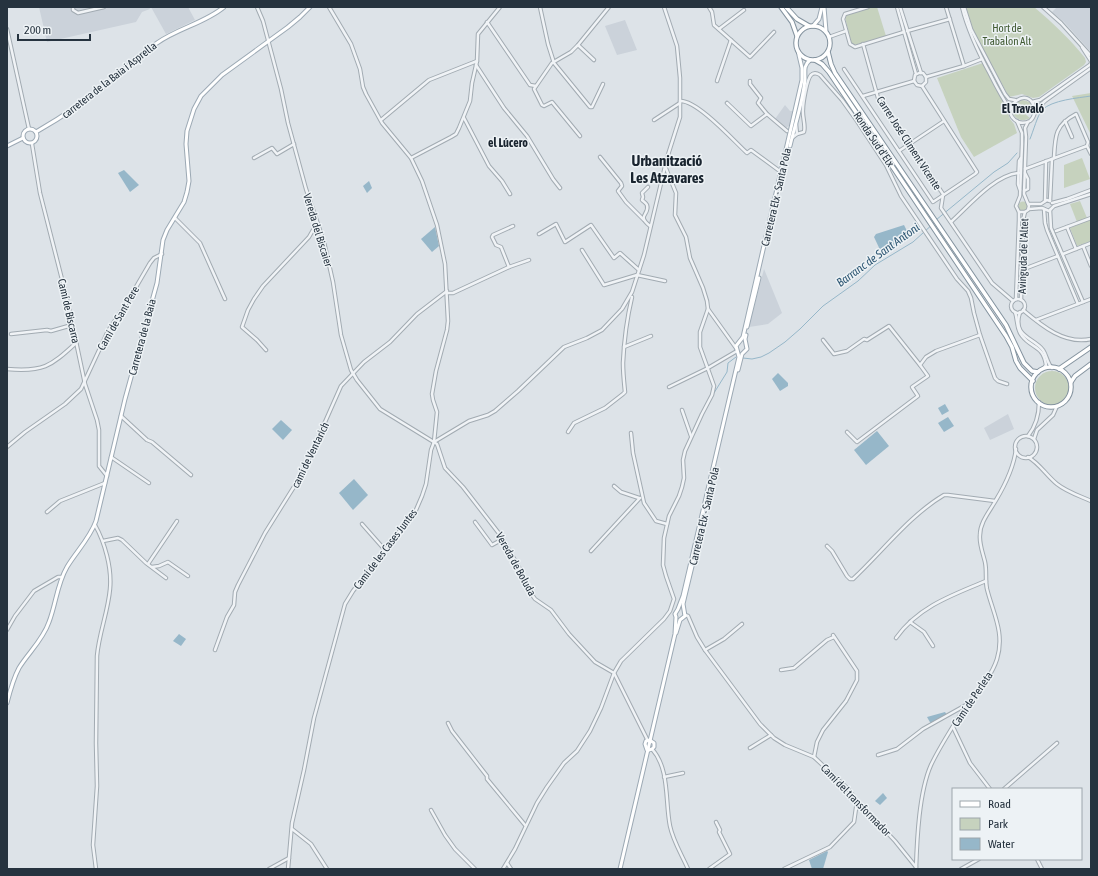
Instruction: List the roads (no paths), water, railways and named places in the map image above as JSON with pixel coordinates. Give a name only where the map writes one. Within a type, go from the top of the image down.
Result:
[{"type":"highway","points":[[781,7],[792,22],[797,36]]},
{"type":"highway","points":[[786,7],[797,19],[811,26],[822,28],[826,31],[829,37],[830,47],[828,52],[820,59],[813,60],[803,57],[798,51],[796,40],[797,36],[800,31],[811,26]]},
{"type":"highway","name":"Ronda Sud d'Elx","points":[[828,52],[835,73],[1006,325],[1024,363],[1032,371],[1038,372]]},
{"type":"highway","name":"Ronda Sud d'Elx","points":[[813,60],[822,64],[830,72],[1006,336],[1020,368],[1033,381]]},
{"type":"highway","points":[[1059,369],[1091,347]]},
{"type":"highway","points":[[1071,382],[1064,372],[1059,369],[1043,369],[1038,372],[1033,381],[1032,392],[1039,402],[1044,405],[1051,407],[1057,406],[1069,397],[1071,382],[1075,376],[1091,364]]},
{"type":"main road","name":"carretera de la Baia i Asprella","points":[[36,132],[72,110],[113,79],[142,53],[159,42],[207,18],[224,7]]},
{"type":"main road","name":"Carretera de la Baia","points":[[7,703],[19,668],[41,638],[49,622],[66,568],[95,525],[121,416],[156,283],[162,254],[163,240],[184,202],[189,181],[186,144],[187,132],[194,109],[201,96],[222,75],[268,42],[300,17],[310,7]]},
{"type":"main road","points":[[811,26],[819,19],[823,7]]},
{"type":"main road","points":[[823,7],[826,31]]},
{"type":"main road","name":"Carretera Elx - Santa Pola","points":[[745,344],[746,333],[791,138],[802,80],[802,68],[798,51]]},
{"type":"main road","name":"Carretera Elx - Santa Pola","points":[[740,342],[743,337],[782,172],[797,119],[804,88],[804,68],[805,65],[813,60]]},
{"type":"main road","points":[[7,146],[23,138],[24,133],[29,129],[36,132],[37,139],[32,144],[26,143],[23,138]]},
{"type":"main road","points":[[740,342],[745,344],[747,349],[743,353],[737,350],[737,345],[740,342]]},
{"type":"main road","name":"Carretera Elx - Santa Pola","points":[[678,610],[739,357],[737,350]]},
{"type":"main road","name":"Carretera Elx - Santa Pola","points":[[684,611],[683,604],[707,499],[743,353]]},
{"type":"main road","points":[[621,869],[650,750],[650,740],[674,634],[675,616],[678,610],[684,611],[685,615],[676,632],[650,740]]},
{"type":"main road","points":[[675,616],[682,619]]},
{"type":"main road","points":[[650,740],[655,745],[650,750]]},
{"type":"street","points":[[73,7],[73,10],[78,13],[104,7]]},
{"type":"street","name":"Vereda del Biscaier","points":[[257,7],[263,21],[306,190],[324,242],[331,269],[341,335],[353,373],[367,394],[380,409],[434,442]]},
{"type":"street","name":"Camí de les Cases Juntes","points":[[288,869],[292,829],[314,718],[345,604],[353,591],[416,510],[422,496],[434,442],[437,412],[432,394],[436,371],[447,330],[445,264],[437,225],[422,181],[411,158],[388,131],[363,87],[360,69],[351,44],[329,7]]},
{"type":"street","points":[[411,158],[456,134],[470,101],[470,93],[476,63],[478,34],[500,7]]},
{"type":"street","points":[[540,7],[548,44],[554,63],[590,107],[592,107],[603,84]]},
{"type":"street","points":[[580,136],[552,102],[544,106],[542,105],[534,89],[552,63],[571,52],[609,7]]},
{"type":"street","points":[[568,432],[574,423],[605,408],[624,394],[624,347],[632,292],[651,226],[665,166],[680,117],[677,46],[664,7]]},
{"type":"street","points":[[709,7],[712,12],[714,25],[750,57],[774,32]]},
{"type":"street","points":[[851,7],[852,12]]},
{"type":"street","points":[[868,7],[845,14],[843,19],[850,44],[855,47],[950,19]]},
{"type":"street","points":[[897,7],[921,73],[924,74],[926,78]]},
{"type":"street","points":[[900,7],[916,74],[914,81]]},
{"type":"street","points":[[946,7],[964,66]]},
{"type":"street","points":[[963,7],[972,38],[1010,109],[1013,118],[1023,123],[1028,122]]},
{"type":"street","points":[[963,7],[971,29],[1005,94],[1009,99],[1015,100],[1026,98],[1032,102],[1035,111]]},
{"type":"street","points":[[1043,7],[1061,23],[1091,56]]},
{"type":"street","points":[[719,29],[744,10]]},
{"type":"street","points":[[487,22],[530,85],[536,86]]},
{"type":"street","points":[[7,29],[29,129]]},
{"type":"street","points":[[829,37],[846,31]]},
{"type":"street","points":[[717,81],[731,40]]},
{"type":"street","name":"Carrer José Climent Vicente","points":[[863,44],[878,98],[943,194]]},
{"type":"street","points":[[578,45],[594,60]]},
{"type":"street","points":[[1032,102],[1040,100],[1091,64],[1091,61],[1081,45]]},
{"type":"street","points":[[926,78],[982,59]]},
{"type":"street","points":[[381,120],[429,80],[476,63]]},
{"type":"street","points":[[476,63],[504,108],[527,136],[553,180],[560,188]]},
{"type":"street","points":[[1050,210],[1029,209],[1025,212],[1019,212],[1016,206],[1022,191],[1025,173],[1025,128],[1034,116],[1035,111],[1045,101],[1091,68]]},
{"type":"street","points":[[844,70],[863,96],[933,202],[977,172],[922,86],[917,85],[914,81]]},
{"type":"street","points":[[750,81],[750,84],[761,98],[758,103],[767,114],[787,131],[787,134],[791,138],[804,132],[803,109],[809,77],[812,74],[816,73],[820,75],[842,100],[886,165],[901,196],[922,228],[957,279],[970,295],[980,335],[995,378],[998,381],[1007,384]]},
{"type":"street","points":[[916,74],[921,73]]},
{"type":"street","points":[[922,86],[926,82],[926,78]]},
{"type":"street","points":[[863,96],[914,81]]},
{"type":"street","points":[[1010,109],[1015,100]]},
{"type":"street","points":[[654,120],[680,102],[685,101],[692,104],[724,129],[747,153],[751,150],[782,172]]},
{"type":"street","points":[[727,103],[751,126],[767,114]]},
{"type":"street","points":[[1053,207],[1051,202],[1051,168],[1055,138],[1058,130],[1065,121],[1076,114],[1088,142],[1086,146],[1091,154]]},
{"type":"street","points":[[464,118],[489,166],[502,181],[510,194]]},
{"type":"street","points":[[797,119],[797,134]]},
{"type":"street","points":[[899,151],[944,121]]},
{"type":"street","points":[[1017,121],[1022,133],[1022,157],[1019,161],[1020,172],[1018,184],[1029,204],[1029,209]]},
{"type":"street","points":[[1065,121],[1072,137]]},
{"type":"street","points":[[787,131],[792,128]]},
{"type":"street","name":"Camí de Biscarra","points":[[32,144],[40,193],[85,384],[97,420],[99,430],[99,466],[106,476]]},
{"type":"street","points":[[254,158],[272,148],[277,154],[294,144]]},
{"type":"street","points":[[1025,169],[1086,146]]},
{"type":"street","points":[[600,157],[622,183],[622,186],[618,191],[651,226]]},
{"type":"street","points":[[1046,161],[1044,202],[1045,223],[1078,304]]},
{"type":"street","points":[[665,166],[676,193],[675,215],[686,237],[690,258],[705,295],[708,309],[737,350],[708,368],[669,387]]},
{"type":"street","points":[[1046,168],[1051,168]]},
{"type":"street","points":[[951,222],[990,186],[1003,178],[1020,172]]},
{"type":"street","points":[[644,220],[643,217],[647,205],[642,200],[642,193],[648,187]]},
{"type":"street","points":[[1029,204],[1067,199],[1091,190]]},
{"type":"street","points":[[943,194],[941,208],[992,283],[1013,301]]},
{"type":"street","points":[[1083,302],[1050,224],[1050,210],[1053,207],[1091,194]]},
{"type":"street","points":[[1019,201],[1026,200]]},
{"type":"street","name":"Avinguda de l'Altet","points":[[1016,299],[1019,212]]},
{"type":"street","name":"Avinguda de l'Altet","points":[[1021,300],[1023,220],[1025,212]]},
{"type":"street","points":[[175,218],[200,242],[225,299]]},
{"type":"street","points":[[1056,231],[1091,218]]},
{"type":"street","points":[[266,350],[258,340],[242,328],[248,310],[263,286],[309,237],[317,223]]},
{"type":"street","points":[[539,234],[556,224],[565,242],[591,225],[614,258],[620,253],[639,270]]},
{"type":"street","points":[[509,267],[501,247],[496,245],[492,237],[493,235],[513,226]]},
{"type":"street","points":[[1067,227],[1076,249]]},
{"type":"street","points":[[1063,254],[1091,243]]},
{"type":"street","points":[[1083,246],[1090,260],[1091,266]]},
{"type":"street","points":[[582,250],[604,285],[638,275],[665,281]]},
{"type":"street","name":"Camí de Sant Pere","points":[[7,446],[65,404],[85,384],[108,331],[150,263],[154,258],[162,254]]},
{"type":"street","points":[[1024,268],[1058,256]]},
{"type":"street","name":"camí de Ventarich","points":[[215,650],[227,617],[234,605],[235,592],[243,574],[266,532],[302,474],[341,386],[364,362],[390,342],[417,314],[447,292],[453,293],[509,267],[529,260]]},
{"type":"street","points":[[434,442],[463,425],[495,411],[564,347],[602,330],[622,309],[632,292]]},
{"type":"street","points":[[1076,299],[1081,297]]},
{"type":"street","points":[[1024,310],[1025,304],[1021,300],[1016,299],[1013,301],[1011,307],[1015,312],[1018,330],[1023,337],[1043,353],[1046,365],[1043,369]]},
{"type":"street","points":[[1036,320],[1091,300]]},
{"type":"street","points":[[503,869],[515,849],[525,825],[547,787],[564,764],[577,751],[590,731],[601,708],[614,673],[621,661],[664,619],[671,608],[674,595],[663,565],[664,538],[669,516],[682,487],[684,478],[683,460],[685,451],[714,391],[714,386],[700,347],[699,340],[700,332],[708,309]]},
{"type":"street","points":[[1015,312],[1024,310]]},
{"type":"street","points":[[1024,310],[1048,329],[1071,339],[1091,339]]},
{"type":"street","points":[[1020,312],[1019,324],[1021,331],[1026,337],[1042,349],[1049,365],[1052,368]]},
{"type":"street","points":[[12,334],[47,330],[51,331],[72,325]]},
{"type":"street","points":[[823,340],[834,354],[846,351],[864,339],[867,340],[889,326],[928,376],[912,387],[918,396],[857,442],[847,432]]},
{"type":"street","points":[[920,365],[926,358],[936,351],[980,335]]},
{"type":"street","points":[[624,347],[651,336]]},
{"type":"street","points":[[7,369],[22,371],[38,369],[46,366],[63,355],[76,342]]},
{"type":"street","points":[[1039,402],[1037,418],[1033,429],[1028,436],[1020,438],[1017,441],[1016,449],[1021,456],[1033,460],[1067,491],[1091,501]]},
{"type":"street","points":[[1028,458],[1034,455],[1037,449],[1034,439],[1036,430],[1053,415],[1057,406]]},
{"type":"street","points":[[682,410],[691,436]]},
{"type":"street","points":[[121,416],[147,440],[152,442],[191,475]]},
{"type":"street","points":[[631,433],[633,453],[644,503],[656,521],[667,524]]},
{"type":"street","points":[[1028,436],[1034,439]]},
{"type":"street","name":"Vereda de Boluda","points":[[434,442],[437,444],[444,468],[463,487],[503,538],[535,599],[551,610],[569,634],[595,662],[614,673]]},
{"type":"street","name":"Camí de Perleta","points":[[916,868],[921,810],[929,770],[953,727],[985,681],[998,656],[999,630],[986,581],[985,562],[980,542],[980,532],[986,515],[1004,484],[1016,449]]},
{"type":"street","points":[[1034,455],[1038,465]]},
{"type":"street","points":[[1013,461],[1021,456]]},
{"type":"street","points":[[111,457],[149,483]]},
{"type":"street","points":[[47,512],[60,501],[105,483]]},
{"type":"street","points":[[614,486],[621,492],[644,500]]},
{"type":"street","points":[[827,546],[832,551],[850,579],[853,578],[876,554],[924,510],[944,495],[995,501]]},
{"type":"street","points":[[591,551],[640,498]]},
{"type":"street","points":[[148,564],[177,521]]},
{"type":"street","points":[[476,522],[492,545],[503,538]]},
{"type":"street","points":[[362,524],[385,550]]},
{"type":"street","points":[[95,525],[103,541],[107,558],[110,589],[98,644],[97,656],[97,786],[93,845],[96,869]]},
{"type":"street","points":[[103,541],[118,538],[122,540],[166,578]]},
{"type":"street","points":[[152,567],[168,562],[188,576]]},
{"type":"street","points":[[7,630],[15,616],[34,591],[58,577],[62,577]]},
{"type":"street","points":[[896,638],[905,625],[929,607],[943,599],[986,581]]},
{"type":"street","points":[[671,608],[678,610]]},
{"type":"street","points":[[671,608],[675,616]]},
{"type":"street","name":"Camí del transformador","points":[[685,615],[688,616],[705,650],[760,724],[771,735],[785,745],[814,757],[849,790],[916,868]]},
{"type":"street","points":[[910,622],[924,632],[933,646]]},
{"type":"street","points":[[705,650],[724,639],[742,624]]},
{"type":"street","points":[[781,670],[794,668],[827,640],[834,636],[857,671],[857,680],[846,701],[823,730],[817,742],[814,757]]},
{"type":"street","points":[[614,673],[650,740]]},
{"type":"street","points":[[878,755],[897,749],[923,729],[968,704]]},
{"type":"street","points":[[448,723],[452,731],[482,770],[487,779],[525,825]]},
{"type":"street","points":[[953,727],[970,763],[989,788]]},
{"type":"street","points":[[750,748],[771,735]]},
{"type":"street","points":[[1005,788],[1057,743]]},
{"type":"street","points":[[650,750],[661,766],[664,777],[670,826],[688,869]]},
{"type":"street","points":[[664,777],[683,772]]},
{"type":"street","points":[[784,869],[830,848],[843,832],[854,822],[857,801]]},
{"type":"street","points":[[431,810],[455,849],[475,869]]},
{"type":"street","points":[[708,869],[730,854],[716,822]]},
{"type":"street","points":[[292,829],[311,844],[327,869]]},
{"type":"street","points":[[269,869],[289,858]]},
{"type":"street","points":[[961,869],[977,860]]},
{"type":"street","points":[[1038,860],[1042,869]]},
{"type":"street","points":[[507,863],[511,869]]},
{"type":"water","points":[[124,170],[139,185],[130,192],[118,173]]},
{"type":"water","points":[[369,181],[372,188],[367,193],[363,186]]},
{"type":"water","points":[[904,225],[910,237],[882,254],[874,237],[876,234]]},
{"type":"water","points":[[435,227],[439,246],[432,252],[421,239]]},
{"type":"water","points":[[778,373],[788,383],[788,386],[780,391],[772,379]]},
{"type":"water","points":[[945,404],[949,411],[942,415],[938,408]]},
{"type":"water","points":[[948,417],[954,426],[944,432],[938,423]]},
{"type":"water","points":[[281,420],[292,430],[283,440],[272,429]]},
{"type":"water","points":[[877,431],[889,446],[866,465],[854,450]]},
{"type":"water","points":[[354,479],[368,495],[353,510],[339,493]]},
{"type":"water","points":[[179,634],[186,639],[181,646],[173,641]]},
{"type":"water","points":[[945,712],[947,715],[931,724],[927,717]]},
{"type":"water","points":[[883,793],[887,798],[880,805],[875,801]]},
{"type":"water","points":[[827,851],[823,869],[812,869],[809,860]]},
{"type":"waterway","name":"Barranc de Sant Antoni","points":[[1030,139],[1039,115],[1046,107],[1065,100],[1091,96]]},
{"type":"waterway","name":"Barranc de Sant Antoni","points":[[936,220],[994,172],[1008,163],[1017,153]]},
{"type":"waterway","name":"Barranc de Sant Antoni","points":[[743,358],[752,359],[761,357],[785,342],[823,306],[858,281],[875,265],[913,242],[934,223]]},
{"type":"waterway","points":[[714,393],[727,372],[728,363],[736,357]]},
{"type":"district","name":"El Travaló","points":[[1023,109]]},
{"type":"district","name":"el Lúcero","points":[[508,143]]},
{"type":"district","name":"Urbanització Les Atzavares","points":[[667,168]]},
{"type":"park label","name":"Hort de Trabalon Alt","points":[[1007,34]]}]
